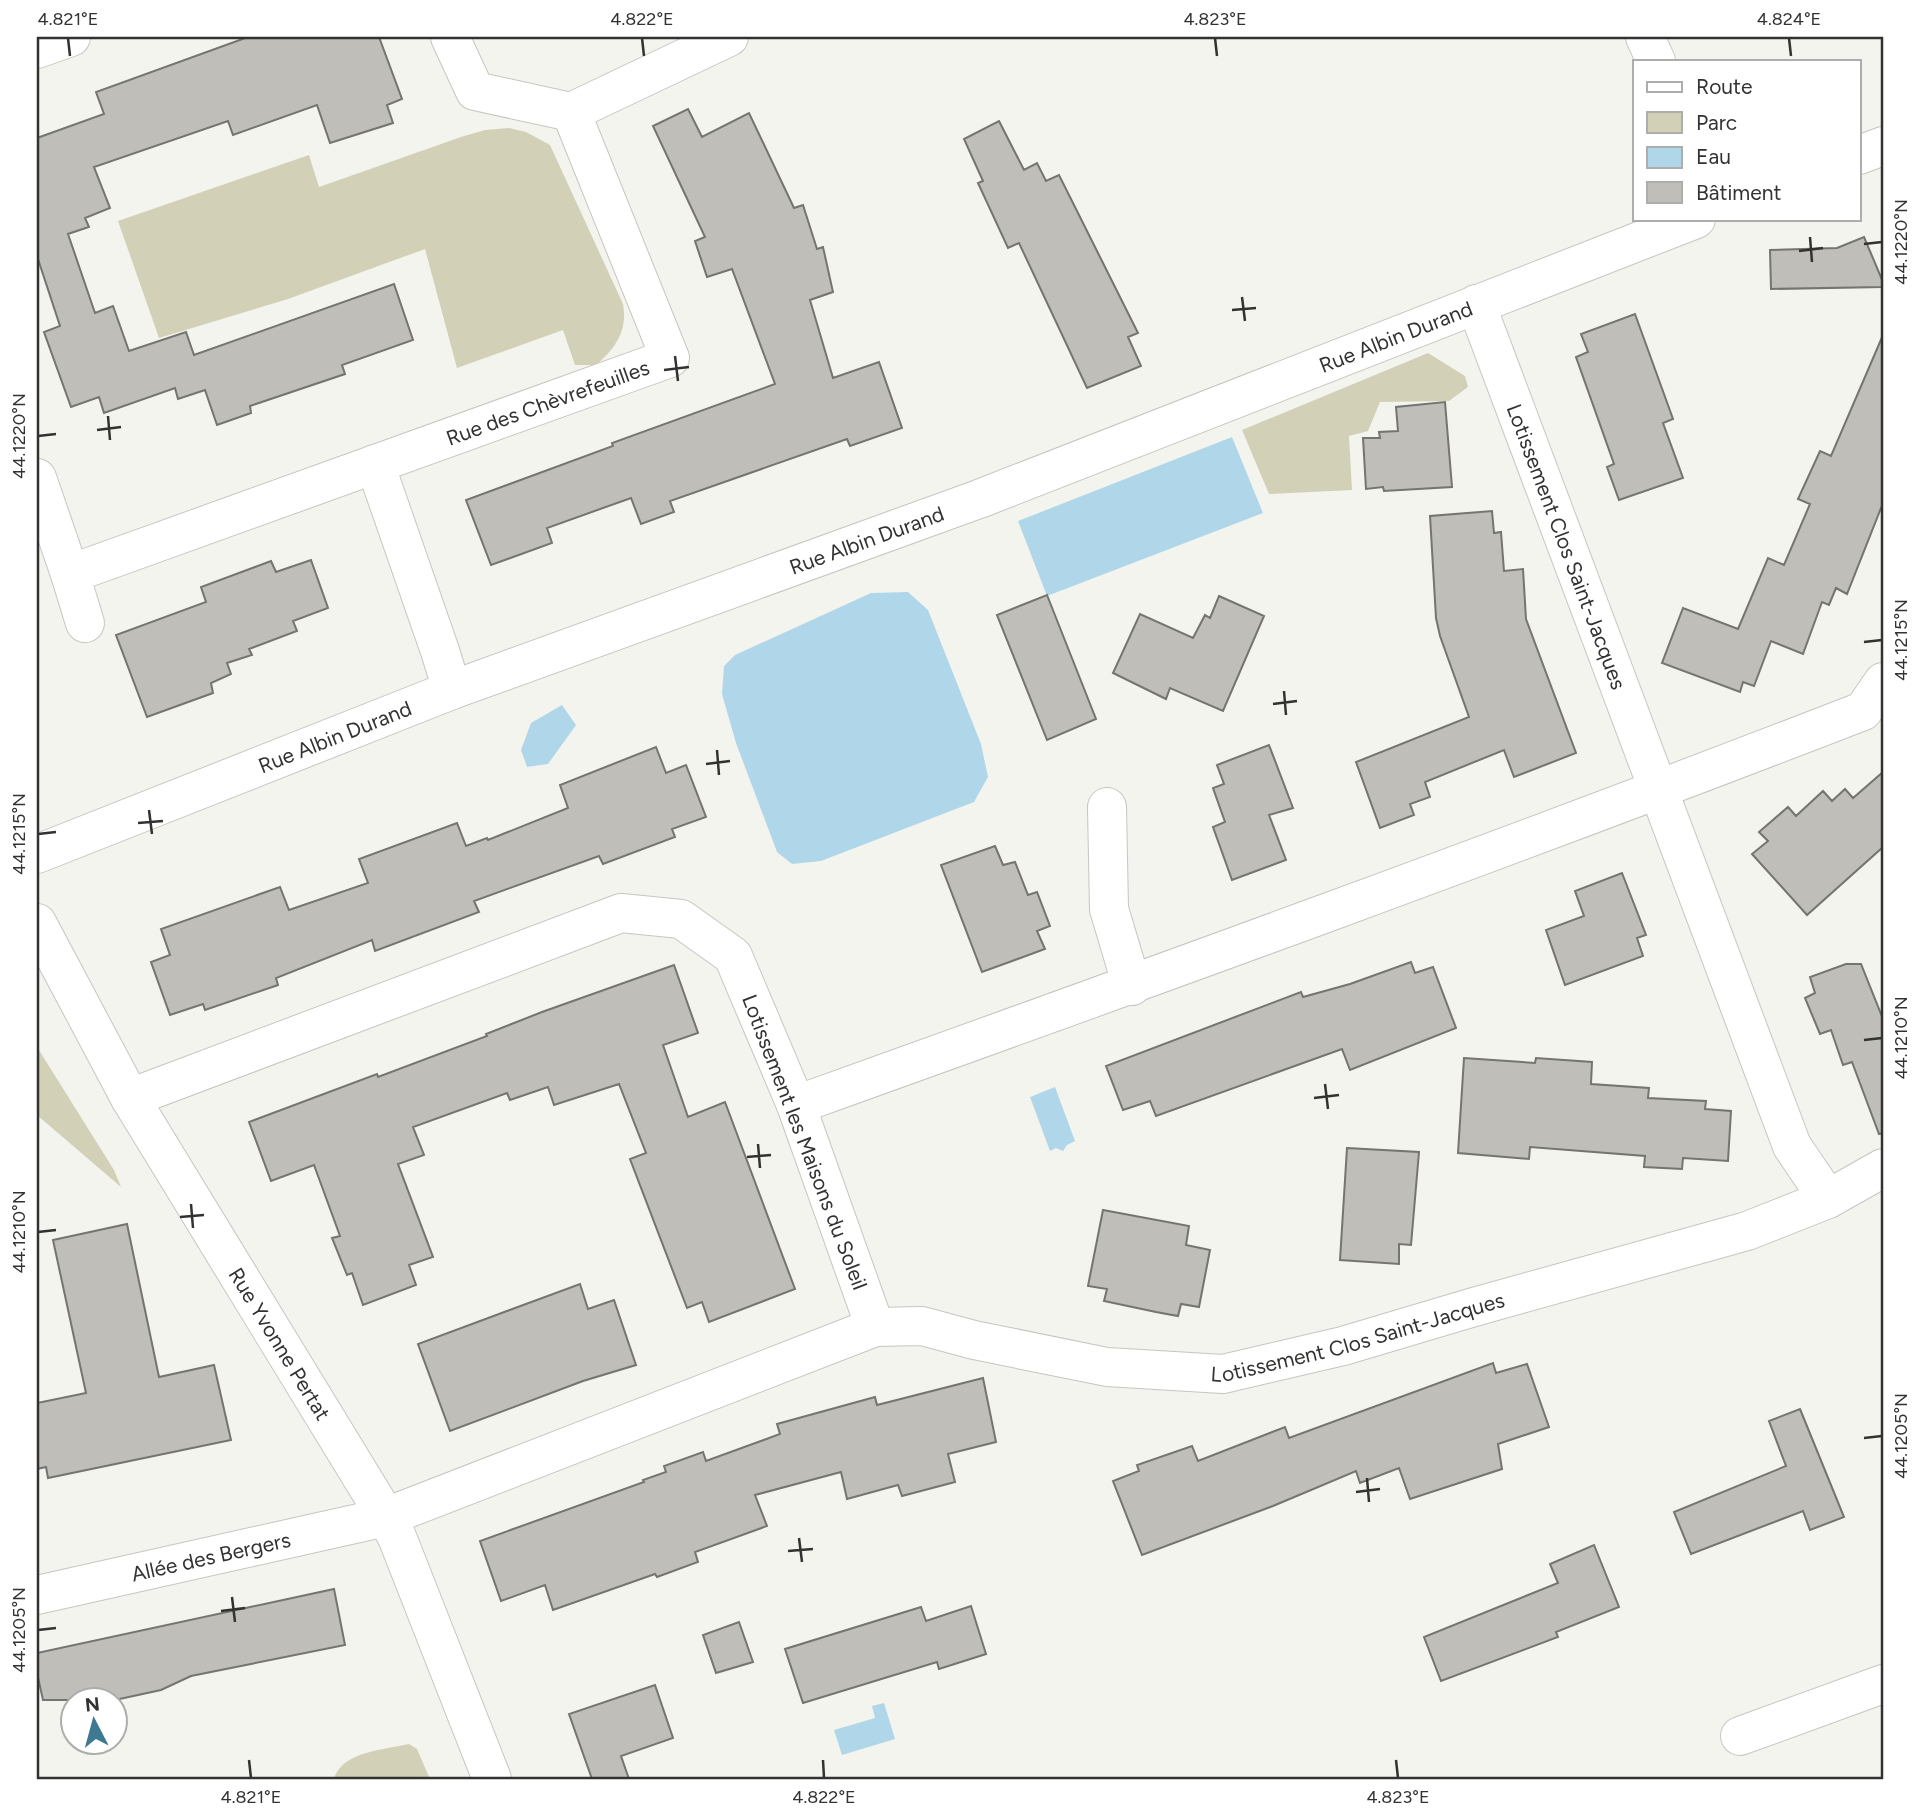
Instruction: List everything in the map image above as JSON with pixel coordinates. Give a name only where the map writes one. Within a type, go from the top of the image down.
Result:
[{"type":"street","points":[[37,49],[71,37]]},
{"type":"street","points":[[450,37],[475,91],[571,112],[729,37]]},
{"type":"street","points":[[1645,37],[1656,60]]},
{"type":"street","name":"Rue des Chèvrefeuilles","points":[[70,574],[670,358],[571,112]]},
{"type":"street","points":[[1860,155],[1883,146]]},
{"type":"street","name":"Rue Albin Durand","points":[[37,854],[452,690],[979,499],[1693,220]]},
{"type":"street","name":"Lotissement Clos Saint-Jacques","points":[[1476,304],[1792,1146],[1828,1199]]},
{"type":"street","points":[[375,464],[452,690]]},
{"type":"street","points":[[37,478],[85,623]]},
{"type":"street","points":[[796,1105],[1132,986],[1658,790],[1863,710],[1883,682]]},
{"type":"street","points":[[1107,807],[1110,909],[1132,986]]},
{"type":"street","name":"Lotissement les Maisons du Soleil","points":[[130,1098],[621,914],[681,919],[733,956],[796,1105],[875,1327]]},
{"type":"street","name":"Rue Yvonne Pertat","points":[[37,923],[130,1098],[397,1537],[492,1779]]},
{"type":"street","name":"Lotissement Clos Saint-Jacques","points":[[875,1327],[922,1326],[974,1340],[1107,1367],[1223,1374],[1343,1346],[1747,1231],[1828,1199],[1883,1168]]},
{"type":"street","points":[[386,1517],[875,1327]]},
{"type":"street","name":"Allée des Bergers","points":[[37,1595],[386,1517]]},
{"type":"street","points":[[1740,1736],[1883,1684]]},
{"type":"green space","points":[[509,128],[526,132],[550,145],[623,304],[622,331],[609,353],[596,365],[575,365],[563,330],[457,368],[425,249],[288,299],[159,338],[118,221],[309,155],[319,187],[461,137],[485,130]]},
{"type":"green space","points":[[1428,353],[1465,376],[1468,387],[1449,401],[1380,402],[1368,431],[1349,436],[1352,490],[1269,494],[1242,430]]},
{"type":"green space","points":[[37,1047],[114,1170],[121,1187],[37,1115]]},
{"type":"green space","points":[[409,1744],[417,1749],[430,1779],[334,1779],[338,1770],[355,1757]]},
{"type":"water","points":[[1232,437],[1263,513],[1047,596],[1018,521]]},
{"type":"water","points":[[908,592],[928,610],[981,744],[988,777],[974,802],[821,861],[792,864],[777,852],[736,743],[722,694],[724,666],[735,655],[871,593]]},
{"type":"water","points":[[562,705],[576,725],[548,764],[527,767],[521,750],[531,723]]},
{"type":"water","points":[[1055,1087],[1075,1141],[1063,1151],[1056,1148],[1050,1151],[1030,1097]]},
{"type":"water","points":[[884,1703],[895,1739],[842,1755],[834,1730],[875,1718],[872,1706]]},
{"type":"building","points":[[248,37],[379,37],[402,99],[387,105],[393,123],[330,143],[317,105],[233,135],[228,121],[94,167],[110,208],[85,218],[89,227],[68,234],[95,313],[113,306],[129,351],[186,332],[194,355],[394,284],[413,340],[342,365],[345,374],[250,406],[251,413],[217,425],[205,390],[178,399],[175,388],[104,413],[99,397],[71,407],[44,332],[60,326],[37,256],[37,138],[104,114],[96,92]]},
{"type":"building","points":[[688,109],[702,137],[749,113],[794,208],[803,205],[817,249],[823,247],[833,292],[810,300],[833,378],[879,362],[902,428],[850,446],[847,439],[670,501],[674,512],[641,524],[631,498],[547,528],[552,543],[491,565],[466,500],[775,384],[732,269],[707,277],[695,241],[705,237],[653,126]]},
{"type":"building","points":[[999,121],[1024,170],[1037,163],[1046,181],[1059,175],[1138,333],[1128,337],[1141,366],[1087,388],[1019,243],[1008,248],[978,183],[983,181],[964,139]]},
{"type":"building","points":[[1864,237],[1883,287],[1771,289],[1770,250],[1837,248]]},
{"type":"building","points":[[1635,314],[1673,419],[1663,423],[1683,478],[1619,500],[1607,467],[1614,464],[1576,357],[1588,352],[1581,334]]},
{"type":"building","points":[[1883,335],[1883,503],[1847,594],[1836,588],[1829,605],[1822,602],[1803,654],[1771,641],[1754,686],[1743,682],[1740,692],[1662,663],[1683,608],[1738,629],[1768,558],[1784,565],[1810,504],[1798,499],[1820,451],[1831,456]]},
{"type":"building","points":[[1445,402],[1452,487],[1384,491],[1383,487],[1366,489],[1363,438],[1380,438],[1379,432],[1398,431],[1396,407]]},
{"type":"building","points":[[1492,511],[1494,533],[1501,532],[1504,571],[1523,569],[1526,619],[1576,753],[1514,777],[1504,750],[1425,782],[1430,797],[1410,804],[1414,815],[1380,828],[1356,762],[1469,717],[1436,618],[1430,516]]},
{"type":"building","points":[[311,560],[328,608],[293,621],[297,631],[249,649],[252,655],[227,663],[231,674],[211,683],[213,693],[147,717],[116,635],[206,602],[201,587],[271,561],[276,572]]},
{"type":"building","points":[[1047,595],[1096,719],[1047,740],[997,615]]},
{"type":"building","points":[[1219,596],[1264,616],[1223,711],[1170,688],[1166,699],[1113,673],[1140,614],[1193,638],[1205,615],[1210,618]]},
{"type":"building","points":[[1269,745],[1293,808],[1269,815],[1286,860],[1232,880],[1213,827],[1225,822],[1213,788],[1224,784],[1217,765]]},
{"type":"building","points":[[656,747],[666,773],[686,765],[706,817],[672,829],[675,837],[603,864],[599,856],[474,901],[479,912],[375,951],[372,940],[276,978],[278,985],[205,1010],[203,1004],[170,1015],[151,962],[170,955],[161,929],[280,887],[289,910],[368,883],[359,859],[457,823],[466,846],[487,838],[488,840],[568,808],[560,785]]},
{"type":"building","points":[[1883,772],[1883,847],[1807,915],[1752,854],[1768,841],[1759,832],[1788,807],[1796,816],[1823,791],[1832,801],[1845,789],[1853,798]]},
{"type":"building","points":[[995,846],[1003,865],[1015,862],[1028,895],[1037,892],[1050,926],[1037,931],[1045,949],[982,972],[941,865]]},
{"type":"building","points":[[1622,873],[1646,935],[1637,938],[1643,956],[1565,985],[1546,930],[1584,916],[1575,891]]},
{"type":"building","points":[[1411,962],[1415,973],[1433,967],[1456,1028],[1350,1070],[1342,1049],[1156,1116],[1150,1101],[1123,1110],[1106,1066],[1301,992],[1303,997],[1350,984]]},
{"type":"building","points":[[1846,964],[1861,964],[1883,1019],[1883,1133],[1879,1134],[1852,1062],[1843,1065],[1831,1030],[1820,1034],[1805,998],[1815,993],[1810,977]]},
{"type":"building","points":[[674,965],[698,1033],[663,1045],[688,1117],[725,1102],[795,1289],[709,1322],[702,1302],[687,1308],[630,1159],[646,1153],[619,1084],[554,1105],[548,1087],[510,1100],[507,1093],[413,1127],[424,1155],[398,1164],[433,1257],[409,1265],[416,1285],[363,1305],[352,1273],[347,1275],[332,1238],[340,1236],[314,1165],[271,1181],[249,1122],[377,1074],[378,1077],[542,1012]]},
{"type":"building","points":[[1464,1058],[1535,1063],[1536,1058],[1592,1062],[1591,1084],[1649,1088],[1648,1098],[1706,1101],[1705,1109],[1731,1111],[1728,1161],[1683,1158],[1682,1169],[1644,1167],[1645,1156],[1530,1147],[1529,1159],[1458,1153]]},
{"type":"building","points":[[1347,1148],[1419,1152],[1411,1245],[1399,1244],[1399,1264],[1340,1260]]},
{"type":"building","points":[[1103,1210],[1189,1226],[1186,1245],[1210,1250],[1199,1307],[1181,1304],[1178,1316],[1156,1312],[1104,1301],[1107,1289],[1088,1286]]},
{"type":"building","points":[[127,1224],[159,1377],[214,1365],[231,1440],[48,1478],[46,1467],[37,1469],[37,1403],[86,1393],[53,1240]]},
{"type":"building","points":[[580,1284],[588,1309],[614,1300],[636,1365],[583,1381],[450,1431],[418,1344]]},
{"type":"building","points":[[1493,1363],[1496,1373],[1527,1364],[1549,1427],[1498,1444],[1502,1469],[1410,1499],[1399,1468],[1360,1483],[1356,1471],[1273,1506],[1142,1555],[1113,1481],[1139,1471],[1137,1465],[1192,1446],[1198,1461],[1285,1427],[1289,1438]]},
{"type":"building","points":[[983,1378],[996,1442],[948,1454],[955,1482],[902,1496],[898,1485],[847,1499],[841,1472],[755,1495],[767,1526],[695,1552],[698,1562],[657,1577],[655,1574],[553,1610],[545,1585],[501,1601],[480,1541],[644,1482],[643,1480],[666,1472],[664,1466],[703,1452],[706,1461],[780,1434],[777,1424],[875,1397],[877,1405]]},
{"type":"building","points":[[1800,1409],[1844,1517],[1810,1530],[1803,1511],[1691,1554],[1674,1512],[1786,1466],[1769,1421]]},
{"type":"building","points":[[1594,1545],[1619,1607],[1556,1632],[1558,1637],[1441,1681],[1424,1637],[1558,1583],[1550,1564]]},
{"type":"building","points":[[334,1589],[345,1645],[191,1676],[161,1690],[130,1697],[130,1686],[60,1686],[60,1700],[43,1700],[37,1673],[37,1653]]},
{"type":"building","points":[[971,1606],[986,1654],[939,1669],[937,1662],[803,1703],[785,1649],[921,1607],[926,1621]]},
{"type":"building","points":[[739,1622],[753,1662],[716,1673],[703,1635]]},
{"type":"building","points":[[655,1685],[673,1738],[621,1756],[629,1779],[592,1779],[569,1714]]}]
